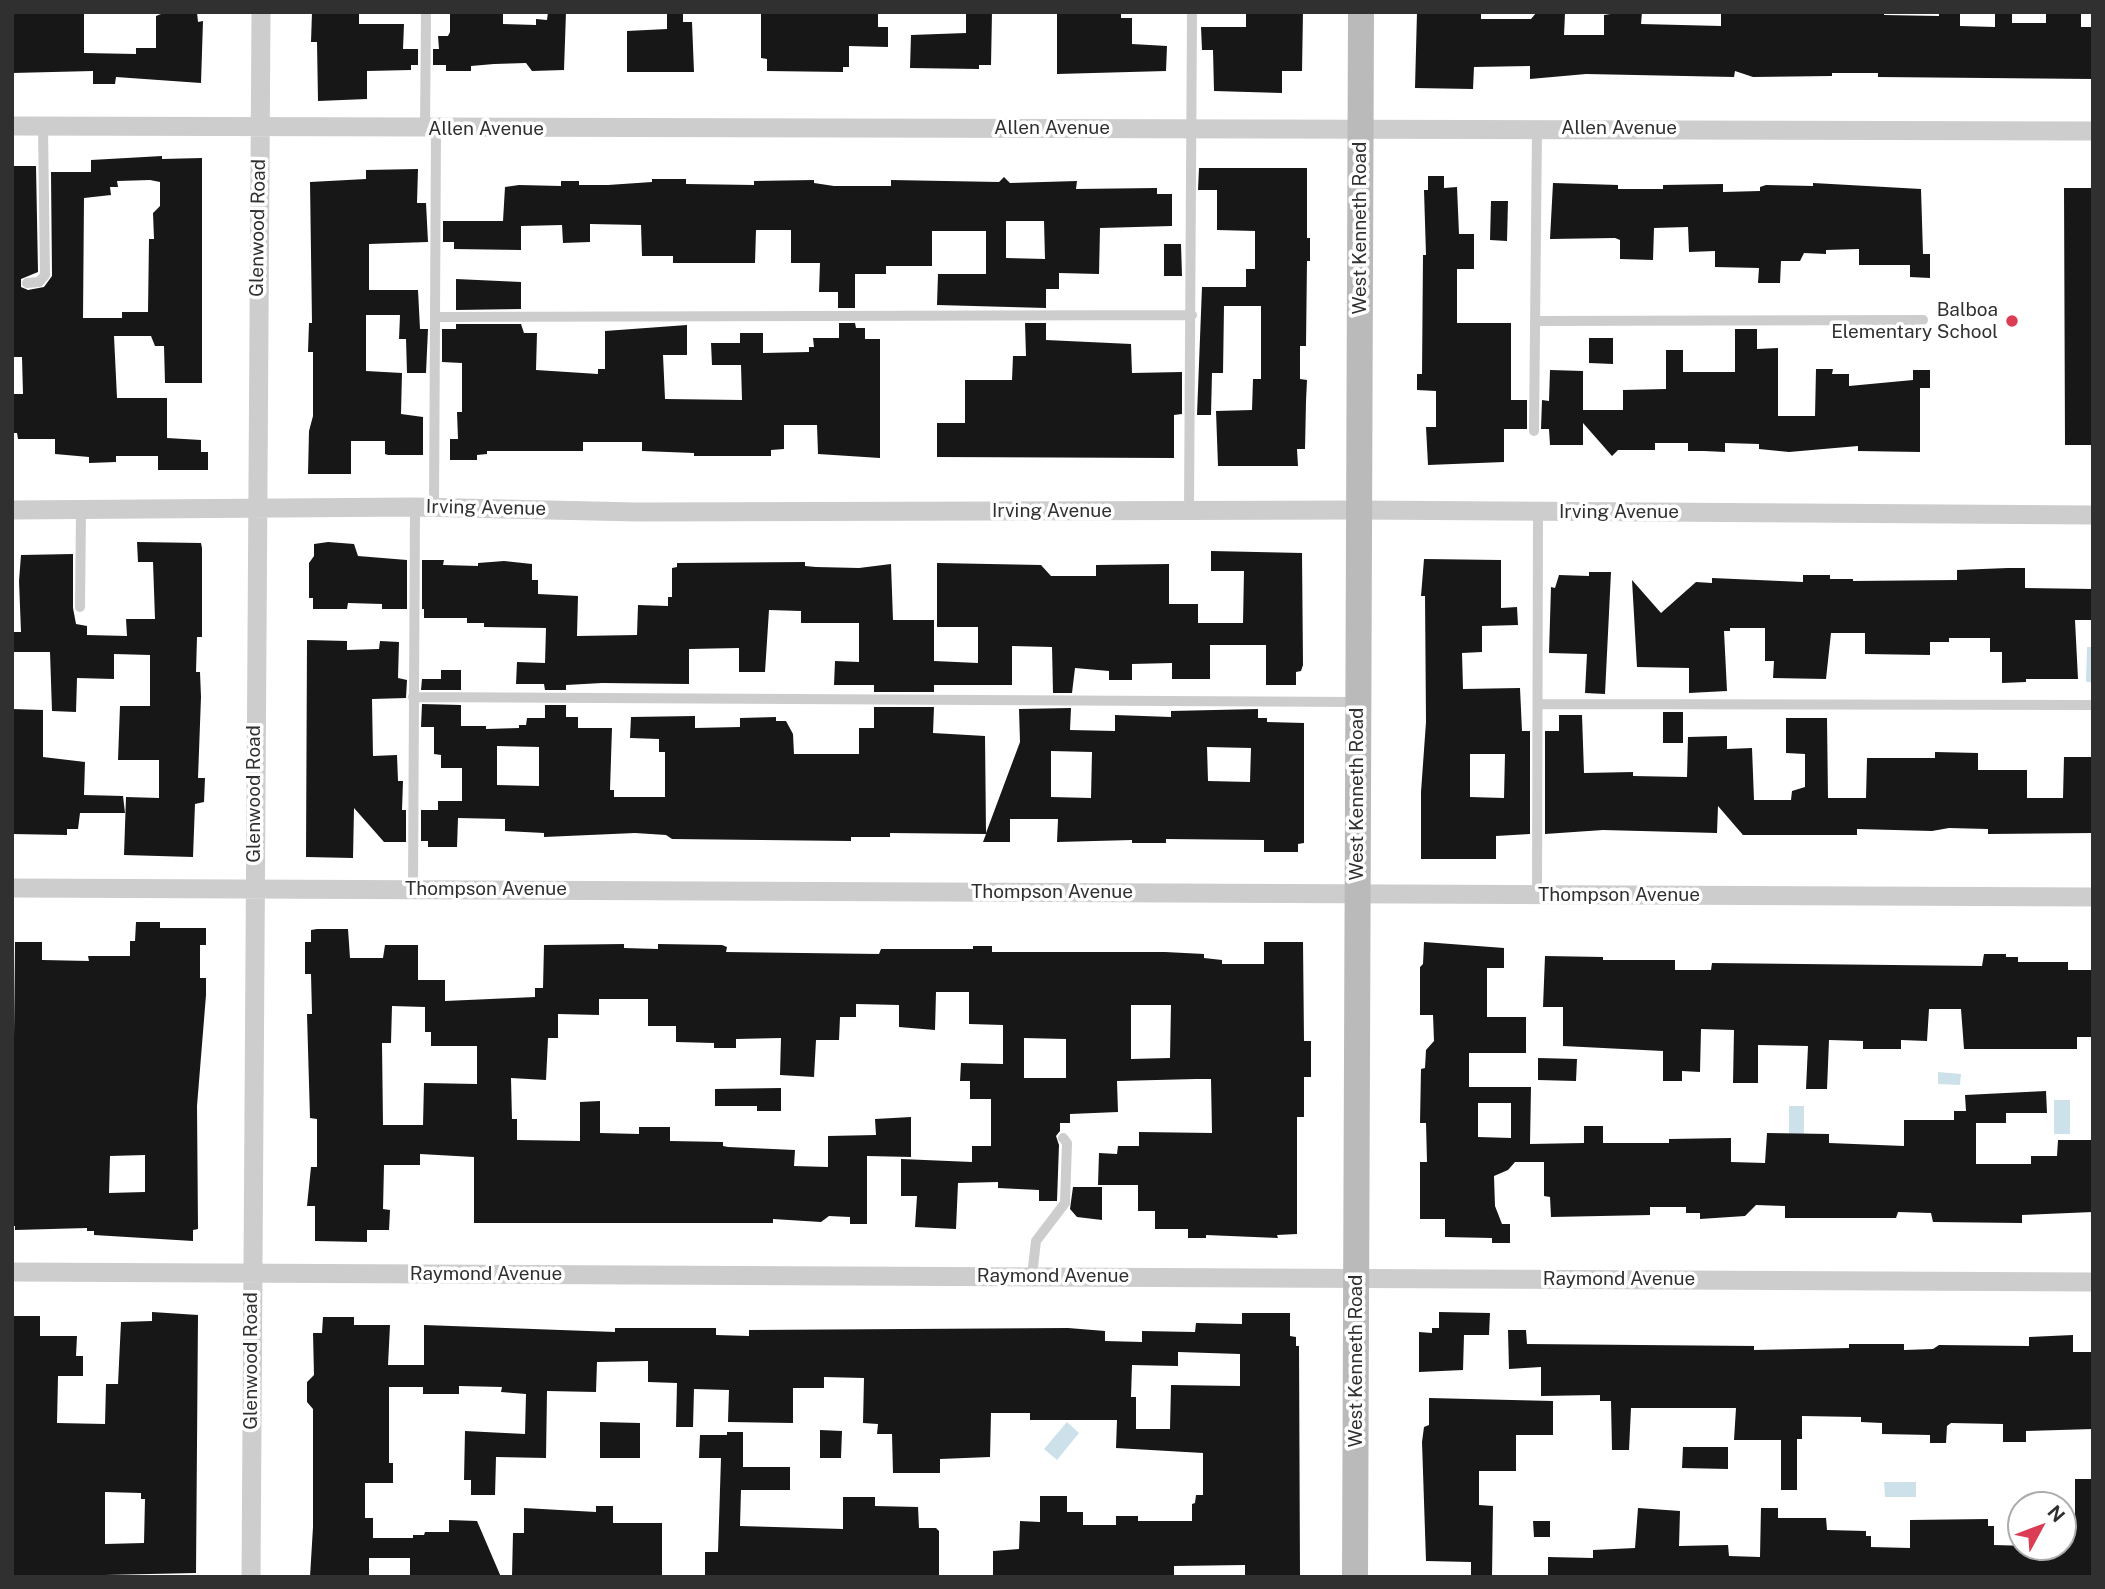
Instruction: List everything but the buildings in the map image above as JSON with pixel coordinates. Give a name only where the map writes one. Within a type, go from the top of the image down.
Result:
[{"type":"street","name":"Glenwood Road","points":[[251,1577],[255,508],[261,12]]},
{"type":"street","name":"West Kenneth Road","points":[[1355,1577],[1362,12]]},
{"type":"street","name":"Allen Avenue","points":[[12,126],[430,129],[1360,127],[2093,131]]},
{"type":"street","name":"Irving Avenue","points":[[12,510],[425,507],[637,512],[1359,510],[2093,515]]},
{"type":"street","name":"Thompson Avenue","points":[[12,888],[2093,897]]},
{"type":"street","name":"Raymond Avenue","points":[[12,1272],[2093,1282]]},
{"type":"lane","points":[[413,889],[413,697],[435,317],[426,12]]},
{"type":"lane","points":[[1189,511],[1192,12]]},
{"type":"lane","points":[[27,283],[39,282],[45,275],[43,127]]},
{"type":"lane","points":[[1534,431],[1537,128]]},
{"type":"lane","points":[[435,317],[1192,315]]},
{"type":"lane","points":[[1535,321],[1923,320]]},
{"type":"lane","points":[[80,607],[81,510]]},
{"type":"lane","points":[[1537,894],[1538,512]]},
{"type":"lane","points":[[413,697],[1357,702]]},
{"type":"lane","points":[[1538,704],[2093,705]]},
{"type":"lane","points":[[1032,1276],[1036,1241],[1065,1203],[1066,1143],[1063,1138]]},
{"type":"water","points":[[2087,647],[2093,647],[2093,682],[2086,682]]},
{"type":"water","points":[[1938,1072],[1961,1074],[1960,1085],[1938,1084]]},
{"type":"water","points":[[2054,1100],[2070,1100],[2070,1134],[2054,1134]]},
{"type":"water","points":[[1789,1106],[1804,1106],[1804,1139],[1789,1139]]},
{"type":"water","points":[[1067,1422],[1079,1433],[1057,1460],[1044,1449]]},
{"type":"water","points":[[1884,1482],[1916,1482],[1916,1497],[1885,1497]]},
{"type":"place","name":"Balboa Elementary School","points":[[2012,321]]}]
